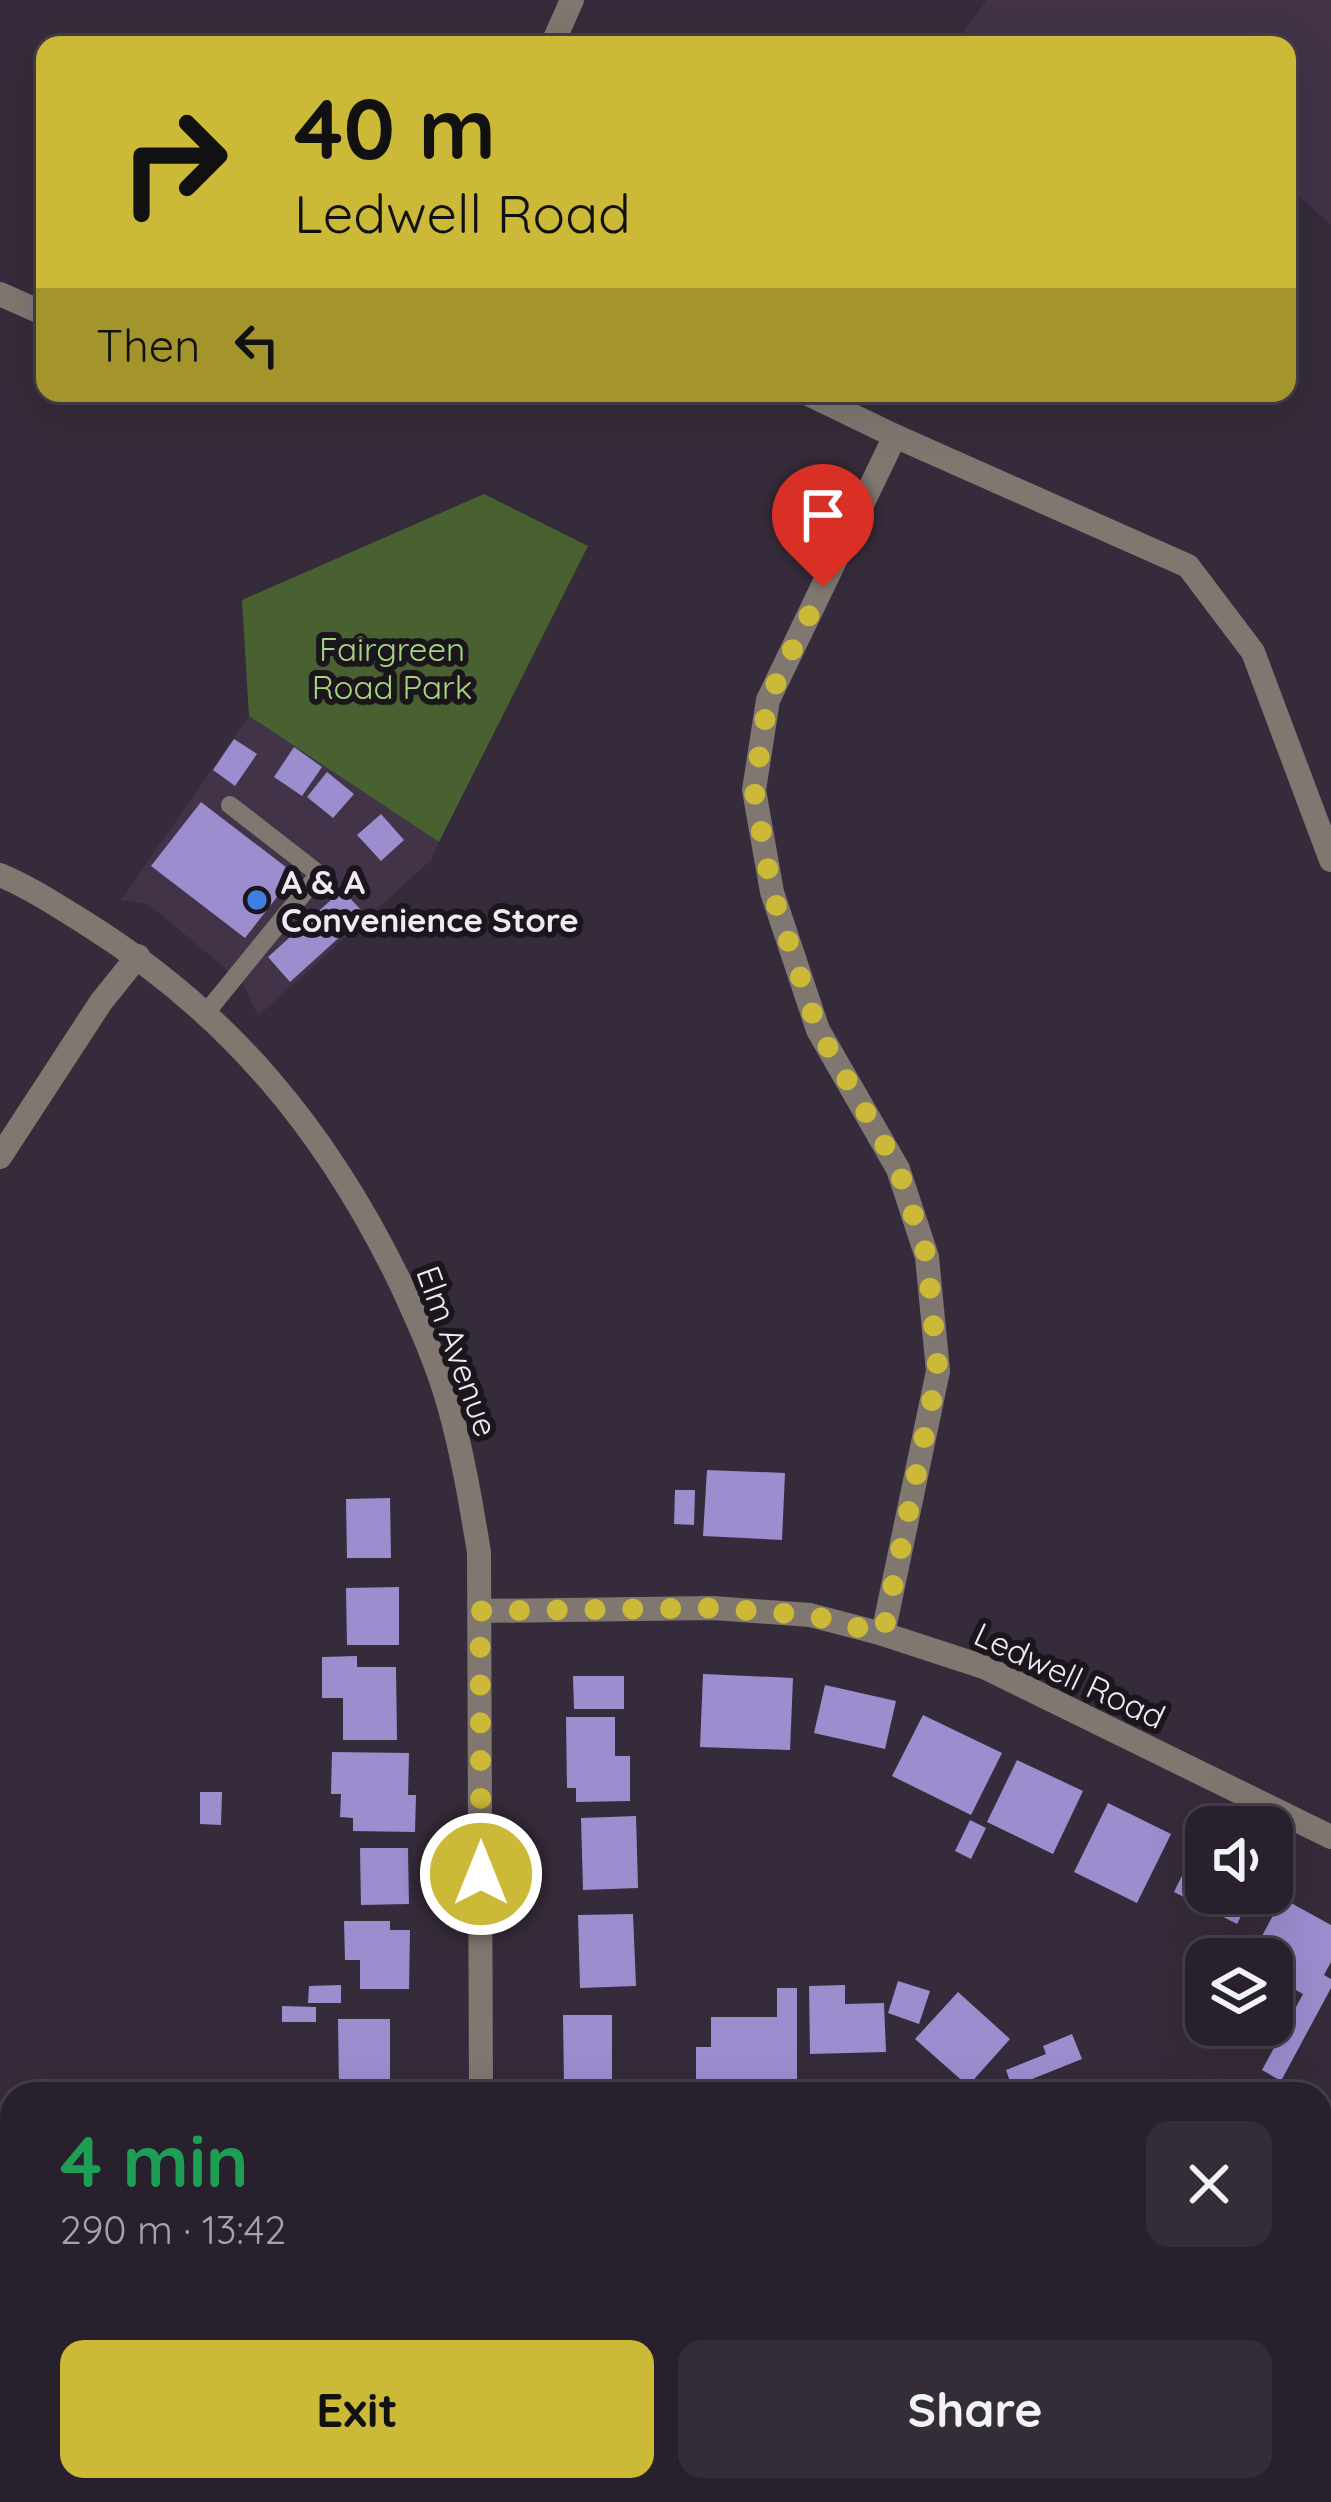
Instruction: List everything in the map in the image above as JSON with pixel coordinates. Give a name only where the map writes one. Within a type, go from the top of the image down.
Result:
[{"type":"street","points":[[555,36],[572,0]]},
{"type":"street","points":[[0,294],[36,310]]},
{"type":"street","points":[[825,402],[1188,566],[1253,652],[1331,860]]},
{"type":"street","points":[[883,1634],[938,1371],[927,1257],[898,1168],[818,1030],[772,892],[754,790],[768,700],[895,436]]},
{"type":"street","name":"Elm Avenue","points":[[0,875],[28,887],[138,956],[236,1040],[338,1169],[421,1327],[450,1406],[479,1552],[481,2082]]},
{"type":"street","points":[[0,1157],[101,1002],[138,956]]},
{"type":"street","name":"Ledwell Road","points":[[480,1611],[712,1608],[810,1615],[883,1634],[984,1667],[1329,1832]]},
{"type":"lane","points":[[205,1014],[320,874],[230,805]]},
{"type":"shaded area","points":[[987,0],[1331,0],[1331,225],[1296,193],[1296,36],[962,33]]},
{"type":"shaded area","points":[[249,716],[439,842],[431,860],[258,1016],[242,982],[148,904],[121,900]]},
{"type":"green space","name":"Fairgreen Road Park","points":[[484,494],[588,546],[439,842],[249,716],[242,600]]},
{"type":"building","points":[[234,739],[257,754],[235,786],[213,770]]},
{"type":"building","points":[[294,747],[322,767],[302,796],[274,777]]},
{"type":"building","points":[[327,772],[354,794],[333,818],[307,797]]},
{"type":"building","points":[[201,802],[295,874],[245,938],[151,866]]},
{"type":"building","points":[[381,814],[404,840],[381,861],[357,835]]},
{"type":"building","points":[[342,890],[365,914],[290,982],[268,957]]},
{"type":"building","points":[[707,1470],[785,1473],[782,1540],[703,1536]]},
{"type":"building","points":[[675,1490],[695,1490],[694,1525],[674,1524]]},
{"type":"building","points":[[390,1498],[391,1558],[347,1558],[346,1499]]},
{"type":"building","points":[[399,1587],[399,1645],[347,1645],[346,1588]]},
{"type":"building","points":[[357,1656],[357,1667],[396,1667],[397,1740],[343,1740],[343,1698],[322,1698],[322,1657]]},
{"type":"building","points":[[703,1674],[793,1678],[790,1750],[700,1747]]},
{"type":"building","points":[[573,1676],[624,1676],[624,1709],[574,1709]]},
{"type":"building","points":[[825,1685],[896,1701],[885,1749],[814,1733]]},
{"type":"building","points":[[923,1715],[1002,1753],[971,1815],[892,1776]]},
{"type":"building","points":[[566,1717],[615,1717],[615,1756],[630,1756],[630,1801],[576,1802],[576,1788],[567,1788]]},
{"type":"building","points":[[332,1752],[409,1753],[408,1795],[416,1795],[415,1832],[353,1831],[353,1818],[340,1817],[341,1794],[331,1794]]},
{"type":"building","points":[[1017,1760],[1083,1791],[1053,1854],[987,1822]]},
{"type":"building","points":[[200,1792],[222,1792],[221,1825],[200,1824]]},
{"type":"building","points":[[1108,1803],[1171,1834],[1137,1903],[1074,1872]]},
{"type":"building","points":[[636,1816],[638,1888],[583,1890],[581,1818]]},
{"type":"building","points":[[970,1820],[986,1828],[971,1859],[955,1851]]},
{"type":"building","points":[[360,1848],[408,1848],[409,1904],[361,1905]]},
{"type":"building","points":[[1185,1870],[1185,1898],[1174,1892]]},
{"type":"building","points":[[1293,1904],[1331,1925],[1331,1962],[1324,1975],[1331,1979],[1331,1988],[1281,2081],[1262,2070],[1275,2046],[1293,2046],[1293,2013],[1303,1994],[1293,1989],[1293,1938],[1261,1938],[1274,1914],[1293,1914]]},
{"type":"building","points":[[633,1914],[636,1986],[580,1988],[578,1915]]},
{"type":"building","points":[[1217,1914],[1242,1914],[1237,1924]]},
{"type":"building","points":[[344,1921],[390,1921],[390,1930],[410,1930],[409,1989],[360,1989],[360,1960],[345,1960]]},
{"type":"building","points":[[898,1981],[930,1991],[919,2024],[888,2013]]},
{"type":"building","points":[[341,1985],[341,2003],[308,2003],[309,1986]]},
{"type":"building","points":[[845,1985],[845,2004],[884,2003],[886,2052],[810,2054],[809,1986]]},
{"type":"building","points":[[777,1988],[797,1988],[797,2082],[696,2082],[696,2047],[711,2047],[711,2017],[777,2017]]},
{"type":"building","points":[[958,1992],[1010,2039],[972,2082],[963,2082],[915,2039]]},
{"type":"building","points":[[282,2006],[316,2007],[316,2022],[282,2022]]},
{"type":"building","points":[[563,2015],[612,2015],[612,2082],[564,2082]]},
{"type":"building","points":[[338,2019],[390,2019],[390,2082],[339,2082]]},
{"type":"building","points":[[1072,2034],[1082,2059],[1024,2082],[1010,2082],[1006,2070],[1046,2054],[1043,2046]]},
{"type":"place","name":"A & A Convenience Store","points":[[257,900]]},
{"type":"route","points":[[481,1874],[480,1611],[712,1608],[810,1615],[883,1634],[938,1371],[927,1257],[898,1168],[818,1030],[772,892],[754,790],[768,700],[823,587]]}]
